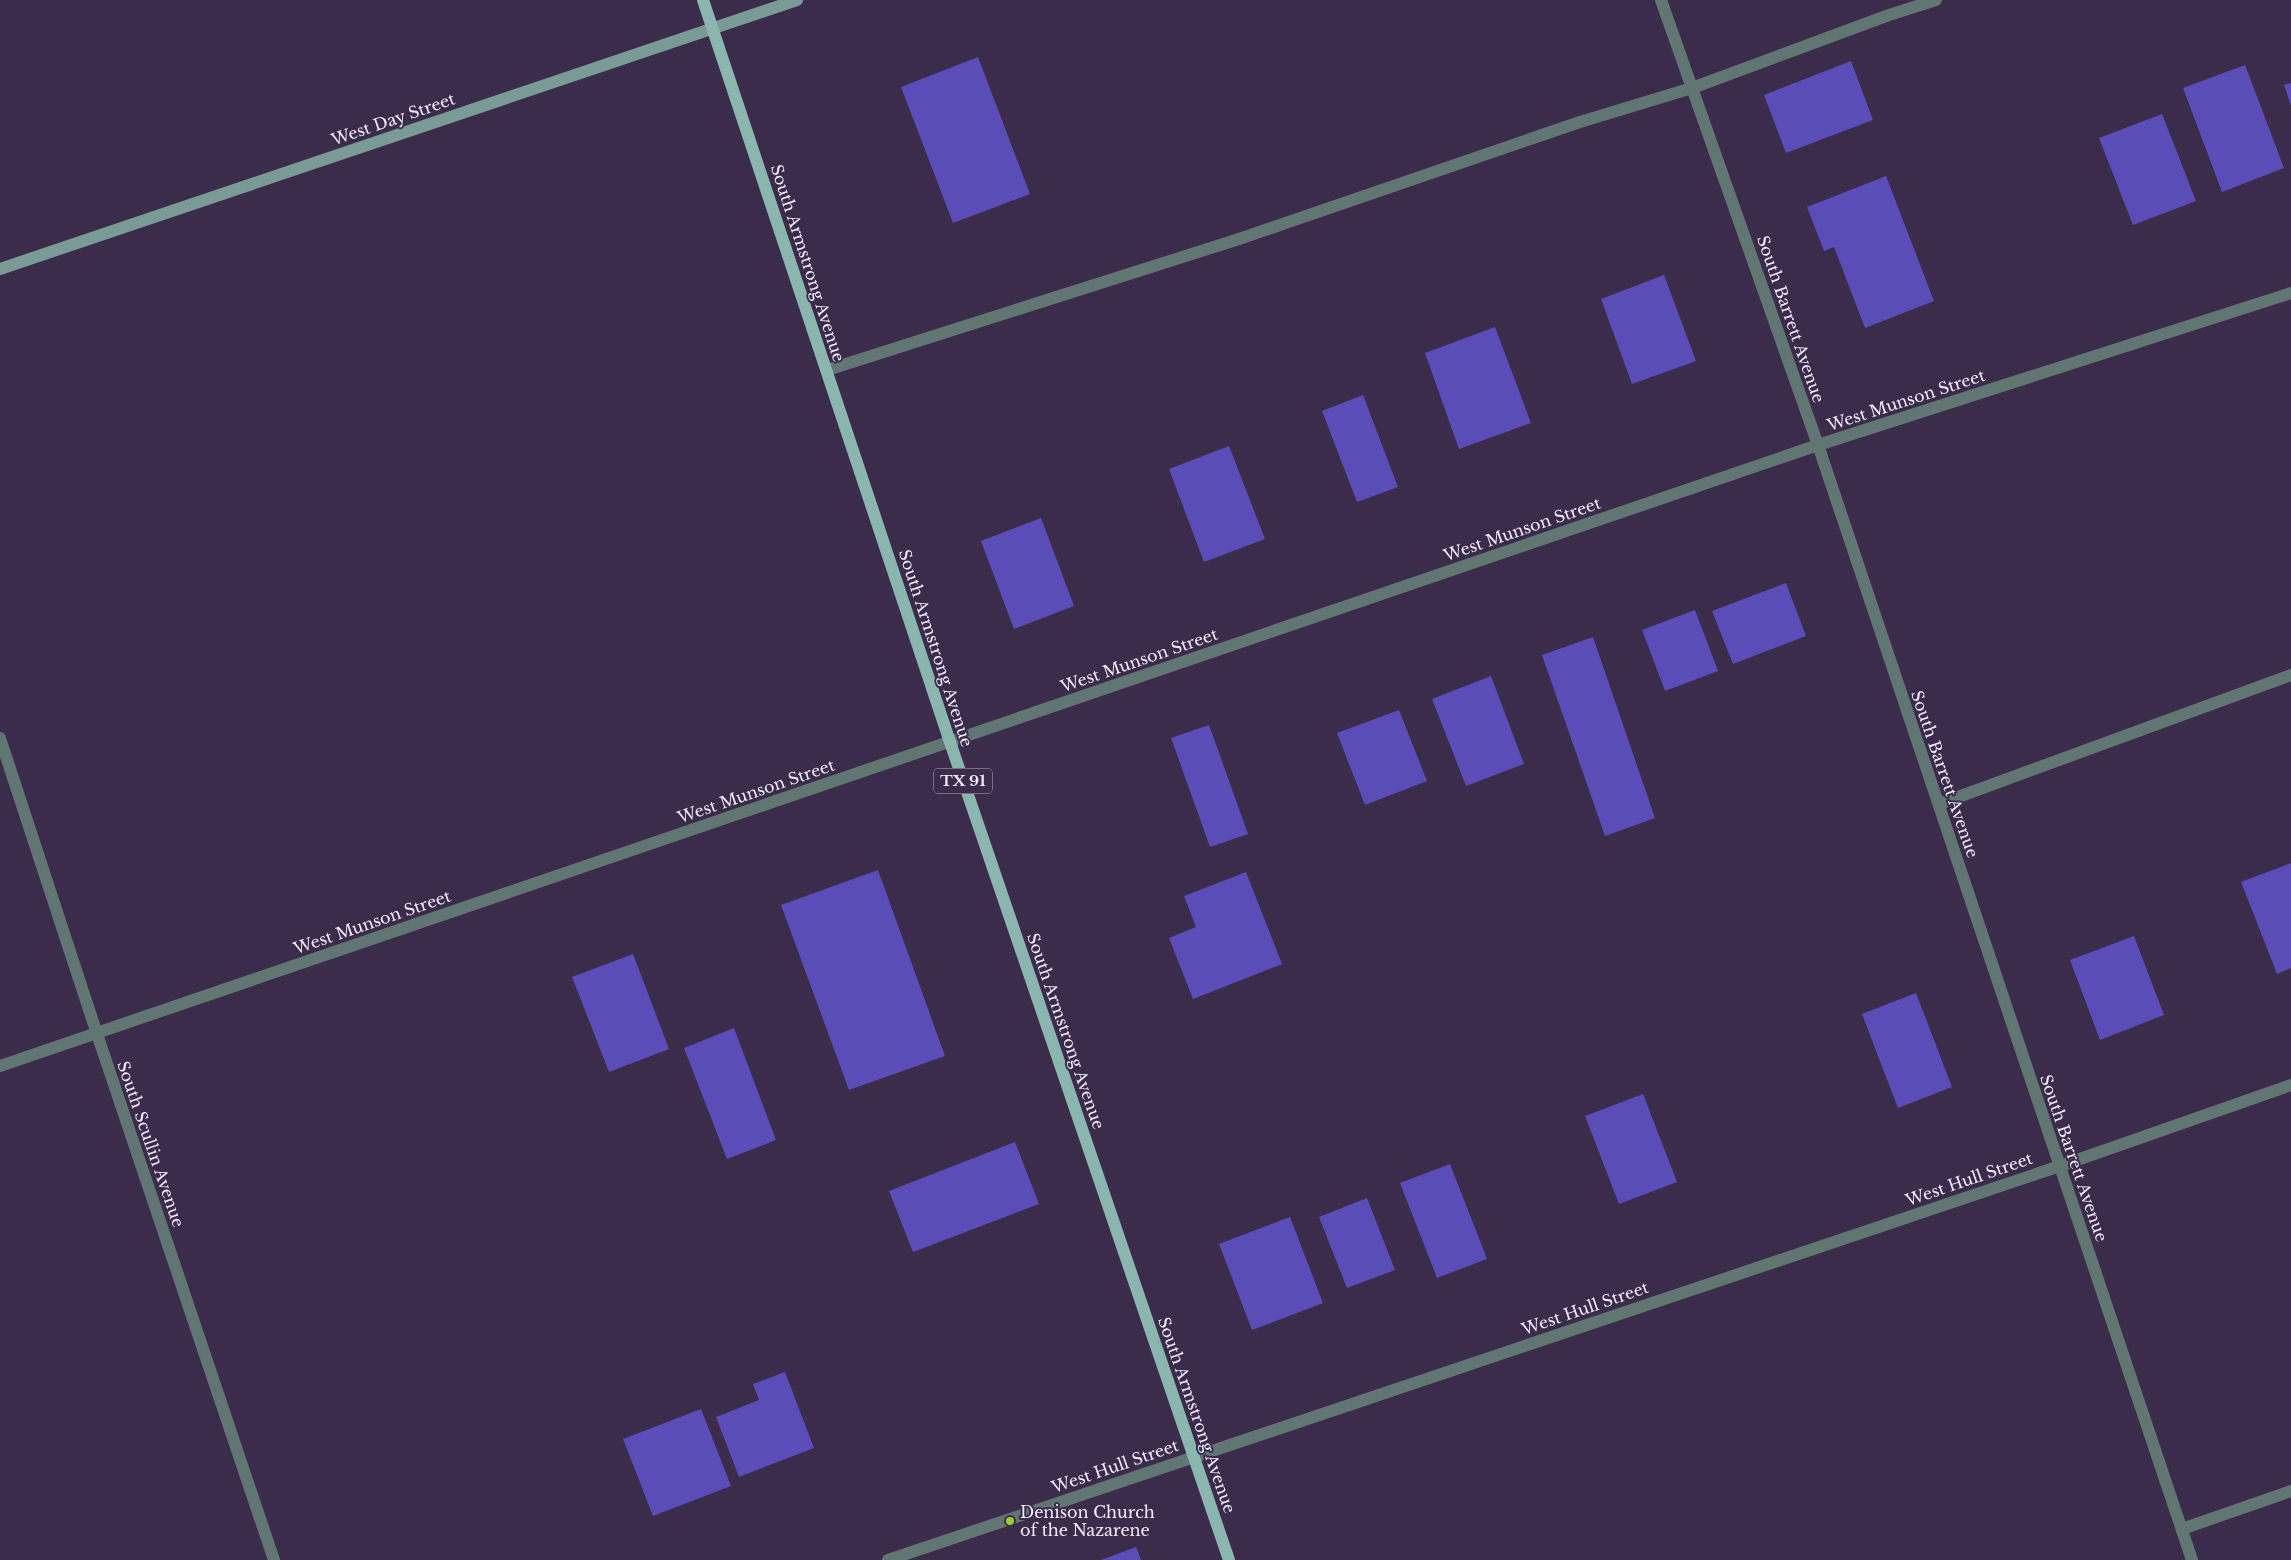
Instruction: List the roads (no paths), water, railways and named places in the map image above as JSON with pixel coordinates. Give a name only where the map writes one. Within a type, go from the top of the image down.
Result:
[{"type":"main road","name":"South Armstrong Avenue","points":[[703,0],[950,742],[1229,1560]]},
{"type":"street","name":"West Day Street","points":[[0,269],[797,0]]},
{"type":"street","name":"South Barrett Avenue","points":[[1661,0],[1818,445],[2192,1560]]},
{"type":"street","points":[[827,370],[1239,239],[1580,122],[1692,88],[1889,15],[1936,0]]},
{"type":"street","name":"West Munson Street","points":[[0,1066],[1818,445],[2291,293]]},
{"type":"street","points":[[1939,804],[2291,675]]},
{"type":"street","name":"South Scullin Avenue","points":[[0,738],[97,1034],[274,1560]]},
{"type":"street","name":"West Hull Street","points":[[888,1560],[2060,1166],[2291,1084]]},
{"type":"street","points":[[2182,1529],[2291,1491]]},
{"type":"place","name":"Denison Church of the Nazarene","points":[[1010,1521]]}]
